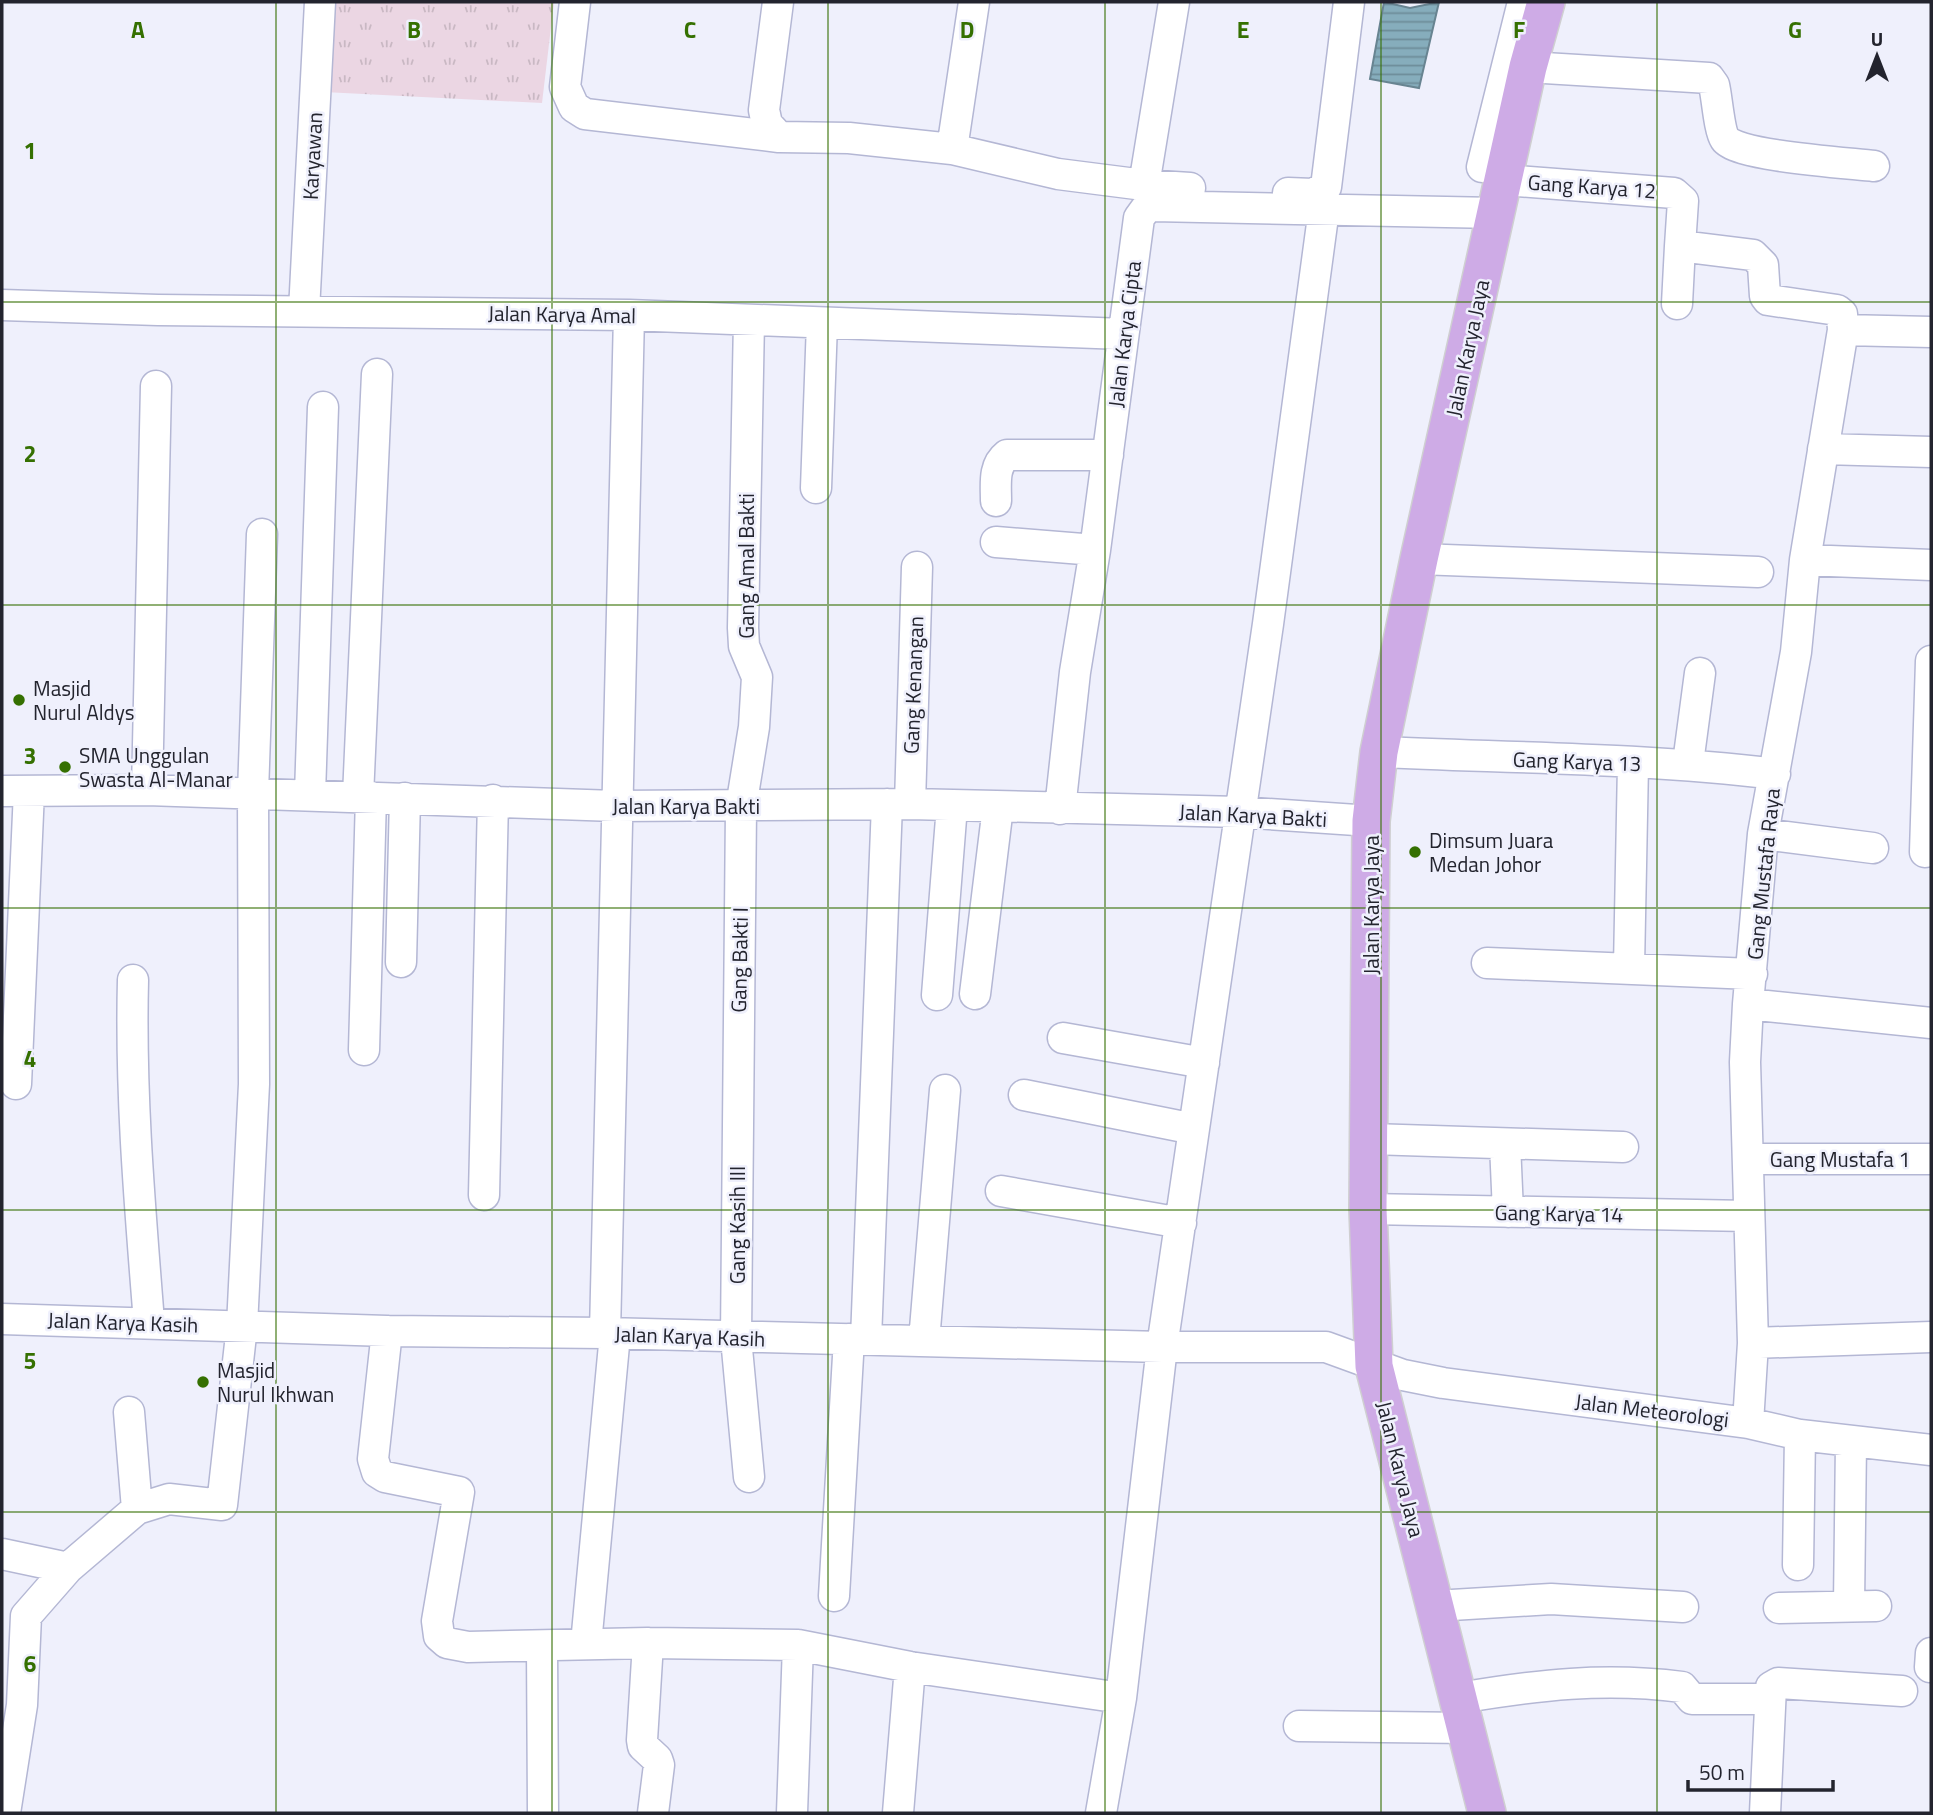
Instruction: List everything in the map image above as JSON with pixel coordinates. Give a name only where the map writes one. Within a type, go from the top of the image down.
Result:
[{"type":"main road","name":"Jalan Karya Jaya","points":[[1486,1813],[1464,1713],[1374,1366],[1368,1209],[1371,1139],[1371,821],[1379,752],[1494,187],[1546,2]]},
{"type":"street","name":"Karyawan","points":[[304,311],[320,2]]},
{"type":"street","points":[[575,2],[565,87],[574,107],[585,114],[779,138],[849,138],[953,149],[1045,171],[1144,185],[1313,194],[1324,190],[1349,2]]},
{"type":"street","points":[[778,2],[764,110],[769,128],[779,138]]},
{"type":"street","points":[[953,149],[974,2]]},
{"type":"street","points":[[1144,185],[1174,2]]},
{"type":"street","points":[[1494,187],[1523,2]]},
{"type":"street","points":[[1528,66],[1709,78],[1714,85],[1723,136],[1731,146],[1874,166]]},
{"type":"street","name":"Jalan Karya Cipta","points":[[1060,809],[1075,672],[1095,550],[1139,218],[1147,207],[1324,209],[1494,187]]},
{"type":"street","name":"Gang Karya 12","points":[[1494,187],[1674,193],[1683,201],[1680,246]]},
{"type":"street","points":[[1101,1813],[1121,1698],[1162,1347],[1268,624],[1324,209]]},
{"type":"street","points":[[1677,304],[1680,246],[1753,255],[1763,265],[1765,296],[1768,300],[1842,321],[1931,332]]},
{"type":"street","name":"Jalan Karya Amal","points":[[2,305],[629,315],[1123,334]]},
{"type":"street","points":[[586,1644],[610,1334],[615,806],[629,315]]},
{"type":"street","name":"Gang Amal Bakti","points":[[741,807],[754,727],[757,677],[755,665],[745,649],[743,628],[749,320]]},
{"type":"street","name":"Gang Mustafa Raya","points":[[1748,1423],[1753,1343],[1745,1062],[1748,1004],[1763,834],[1796,652],[1805,560],[1842,321]]},
{"type":"street","points":[[816,488],[822,323]]},
{"type":"street","points":[[364,1050],[364,797],[377,373]]},
{"type":"street","points":[[147,790],[156,386]]},
{"type":"street","points":[[310,794],[323,407]]},
{"type":"street","points":[[1823,449],[1931,452]]},
{"type":"street","points":[[996,500],[996,471],[999,462],[1007,455],[1108,455]]},
{"type":"street","points":[[5,1813],[22,1705],[26,1616],[68,1568],[137,1509],[169,1499],[222,1505],[242,1326],[254,1084],[253,793],[262,534]]},
{"type":"street","points":[[996,542],[1095,550]]},
{"type":"street","points":[[1419,559],[1758,572]]},
{"type":"street","points":[[1805,560],[1931,565]]},
{"type":"street","name":"Gang Kenangan","points":[[834,1596],[858,1339],[917,567]]},
{"type":"street","points":[[1925,852],[1931,661]]},
{"type":"street","points":[[1688,763],[1700,673]]},
{"type":"street","name":"Gang Karya 13","points":[[1379,752],[1633,764],[1688,763],[1775,774]]},
{"type":"street","points":[[1629,967],[1633,764]]},
{"type":"street","name":"Jalan Karya Bakti","points":[[15,791],[147,790],[310,794],[615,806],[898,804],[1239,812],[1371,821]]},
{"type":"street","points":[[15,791],[16,1084]]},
{"type":"street","points":[[401,962],[405,798]]},
{"type":"street","points":[[484,1195],[493,800]]},
{"type":"street","points":[[937,995],[952,806]]},
{"type":"street","name":"Gang Bakti I","points":[[738,1112],[741,807]]},
{"type":"street","points":[[975,994],[998,807]]},
{"type":"street","points":[[1763,834],[1873,848]]},
{"type":"street","points":[[1487,963],[1752,974]]},
{"type":"street","points":[[133,980],[131,1055],[134,1127],[149,1322]]},
{"type":"street","points":[[1748,1004],[1931,1023]]},
{"type":"street","points":[[1063,1038],[1204,1063]]},
{"type":"street","points":[[924,1341],[945,1090]]},
{"type":"street","points":[[1024,1096],[1194,1129]]},
{"type":"street","name":"Gang Kasih III","points":[[738,1112],[736,1338],[749,1477]]},
{"type":"street","points":[[1371,1139],[1623,1147]]},
{"type":"street","points":[[1505,1144],[1508,1212]]},
{"type":"street","name":"Gang Mustafa 1","points":[[1748,1159],[1931,1162]]},
{"type":"street","points":[[1001,1191],[1181,1223]]},
{"type":"street","name":"Gang Karya 14","points":[[1368,1209],[1749,1216]]},
{"type":"street","name":"Jalan Karya Kasih","points":[[2,1319],[387,1331],[1162,1347],[1326,1347],[1374,1366]]},
{"type":"street","points":[[387,1331],[373,1460],[377,1472],[385,1477],[459,1492],[437,1621],[439,1636],[447,1643],[468,1647],[648,1643],[798,1644],[910,1667],[1121,1698]]},
{"type":"street","points":[[1753,1343],[1931,1337]]},
{"type":"street","name":"Jalan Meteorologi","points":[[1374,1366],[1443,1383],[1748,1423],[1800,1435],[1931,1450]]},
{"type":"street","points":[[129,1412],[137,1509]]},
{"type":"street","points":[[1798,1564],[1800,1435]]},
{"type":"street","points":[[1779,1608],[1862,1605],[1851,1442]]},
{"type":"street","points":[[2,1554],[68,1568]]},
{"type":"street","points":[[1436,1606],[1550,1599],[1683,1607]]},
{"type":"street","points":[[648,1643],[642,1740],[643,1746],[657,1759],[659,1765],[653,1813]]},
{"type":"street","points":[[792,1813],[798,1644]]},
{"type":"street","points":[[542,1647],[543,1813]]},
{"type":"street","points":[[898,1813],[910,1667]]},
{"type":"street","points":[[1299,1726],[1464,1713],[1536,1685],[1596,1681],[1682,1687],[1692,1699],[1770,1699]]},
{"type":"street","points":[[1765,1813],[1772,1687],[1778,1683],[1902,1691]]},
{"type":"green space","points":[[330,2],[554,2],[542,103],[324,92]]},
{"type":"water","points":[[1384,2],[1410,8],[1439,2],[1419,88],[1370,79]]},
{"type":"place","name":"Masjid Nurul Aldys","points":[[19,700]]},
{"type":"place","name":"SMA Unggulan Swasta Al-Manar","points":[[65,767]]},
{"type":"place","name":"Dimsum Juara Medan Johor","points":[[1415,852]]},
{"type":"place","name":"Masjid Nurul Ikhwan","points":[[203,1382]]}]
